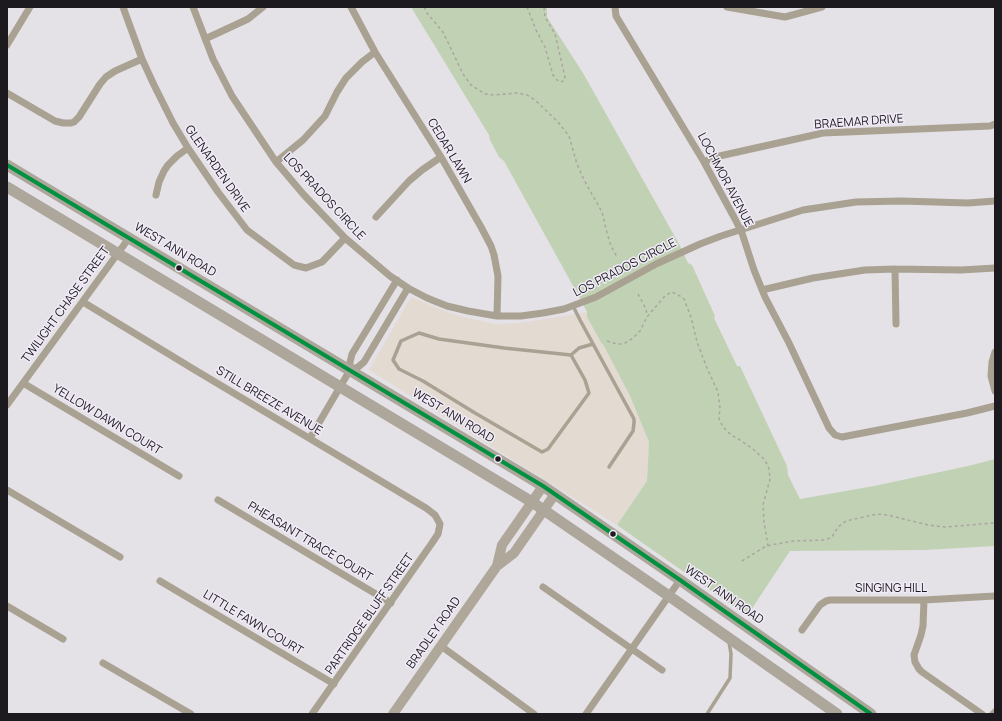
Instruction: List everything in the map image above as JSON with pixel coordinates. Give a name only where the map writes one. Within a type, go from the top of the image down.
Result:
[{"type":"main road","name":"WEST ANN ROAD","points":[[7,165],[543,486],[871,714]]},
{"type":"main road","points":[[7,187],[544,509],[837,714]]},
{"type":"street","points":[[7,45],[30,7]]},
{"type":"street","name":"GLENARDEN DRIVE","points":[[123,7],[142,60],[163,104],[188,148],[218,192],[247,230],[294,265],[306,268],[322,262],[345,238]]},
{"type":"street","name":"LOS PRADOS CIRCLE","points":[[193,7],[212,59],[232,96],[276,162],[304,195],[345,238],[376,265],[408,288],[447,306],[497,316],[532,315],[573,306],[600,295],[643,270],[675,254],[740,230],[803,210],[856,202],[901,201],[968,203],[995,201]]},
{"type":"street","points":[[205,39],[248,19],[263,7]]},
{"type":"street","name":"CEDAR LAWN","points":[[351,7],[375,52],[441,157],[483,231],[494,255],[498,276],[497,316]]},
{"type":"street","name":"LOCHMOR AVENUE","points":[[615,7],[616,16],[704,162],[740,230],[762,290],[829,428],[835,435],[842,437],[967,413],[995,406]]},
{"type":"street","points":[[727,7],[786,17],[822,7]]},
{"type":"street","points":[[276,162],[303,140],[325,116],[346,78],[362,62],[375,52]]},
{"type":"street","points":[[7,93],[55,121],[71,123],[80,117],[100,84],[106,77],[115,71],[142,60]]},
{"type":"street","name":"BRAEMAR DRIVE","points":[[704,162],[715,157],[823,133],[990,126],[995,124]]},
{"type":"street","points":[[156,195],[159,182],[164,171],[177,156],[188,148]]},
{"type":"street","points":[[376,217],[409,181],[441,157]]},
{"type":"street","name":"TWILIGHT CHASE STREET","points":[[7,405],[129,238]]},
{"type":"street","points":[[762,290],[832,274],[865,270],[961,270],[995,268]]},
{"type":"street","points":[[895,269],[896,324]]},
{"type":"street","points":[[310,438],[350,370],[352,354],[397,280]]},
{"type":"street","points":[[350,370],[358,367],[364,362],[408,288]]},
{"type":"street","name":"STILL BREEZE AVENUE","points":[[83,302],[426,508],[435,515],[440,524]]},
{"type":"street","points":[[995,352],[992,362],[991,376],[995,391]]},
{"type":"street","name":"YELLOW DAWN COURT","points":[[23,383],[179,476]]},
{"type":"street","name":"BRADLEY ROAD","points":[[497,566],[502,545],[543,486]]},
{"type":"street","points":[[7,490],[120,557]]},
{"type":"street","name":"BRADLEY ROAD","points":[[393,714],[497,566],[514,553],[555,494]]},
{"type":"street","name":"PHEASANT TRACE COURT","points":[[218,500],[391,603]]},
{"type":"street","name":"PARTRIDGE BLUFF STREET","points":[[312,714],[438,534],[440,524]]},
{"type":"street","points":[[586,714],[680,580]]},
{"type":"street","name":"LITTLE FAWN COURT","points":[[160,581],[334,684]]},
{"type":"street","points":[[543,587],[662,670]]},
{"type":"street","name":"SINGING HILL","points":[[802,630],[820,605],[830,600],[924,600],[995,596]]},
{"type":"street","points":[[924,600],[923,626],[914,655],[915,662],[922,672],[982,714]]},
{"type":"street","points":[[7,606],[63,639]]},
{"type":"street","points":[[441,646],[534,714]]},
{"type":"street","points":[[103,663],[191,714]]},
{"type":"lane","points":[[573,306],[632,416],[634,423],[633,431],[609,468]]},
{"type":"lane","points":[[571,355],[585,380],[589,393],[548,449],[542,452],[423,381],[399,369],[393,360],[401,341],[419,333],[439,339],[571,355],[579,348],[593,344]]},
{"type":"lane","points":[[707,714],[730,678],[731,654],[729,638]]},
{"type":"path","points":[[424,7],[443,32],[463,74],[471,85],[484,94],[494,95],[518,93],[527,95],[535,100],[558,122],[569,136],[577,164],[602,212],[611,246],[617,257]]},
{"type":"path","points":[[527,7],[536,30],[545,47],[553,75],[560,82],[564,81],[565,77],[555,34],[545,17],[544,7]]},
{"type":"path","points":[[608,341],[617,344],[625,343],[637,335],[647,317],[670,292],[677,294],[684,299],[691,317],[704,362],[718,392],[720,408],[719,419],[723,427],[731,435],[753,449],[765,460],[769,469],[770,479],[763,505],[768,546]]},
{"type":"path","points":[[638,294],[646,309],[647,317]]},
{"type":"path","points":[[742,562],[768,546],[793,541],[825,540],[832,537],[838,527],[846,521],[877,514],[888,515],[928,525],[945,527],[995,523]]},
{"type":"shaded area","points":[[411,297],[455,315],[495,324],[520,323],[587,312],[630,396],[649,442],[647,481],[617,525],[369,370]]},
{"type":"green space","points":[[411,7],[547,7],[547,17],[583,73],[679,244],[688,263],[692,265],[715,316],[714,318],[737,366],[740,366],[787,466],[788,475],[800,499],[874,486],[995,459],[995,546],[924,550],[790,551],[747,616],[617,525],[647,481],[649,442],[630,396],[587,317],[587,312],[577,293],[504,161],[499,157],[489,135]]},
{"type":"transit line","points":[[7,165],[543,486],[871,714]]}]
